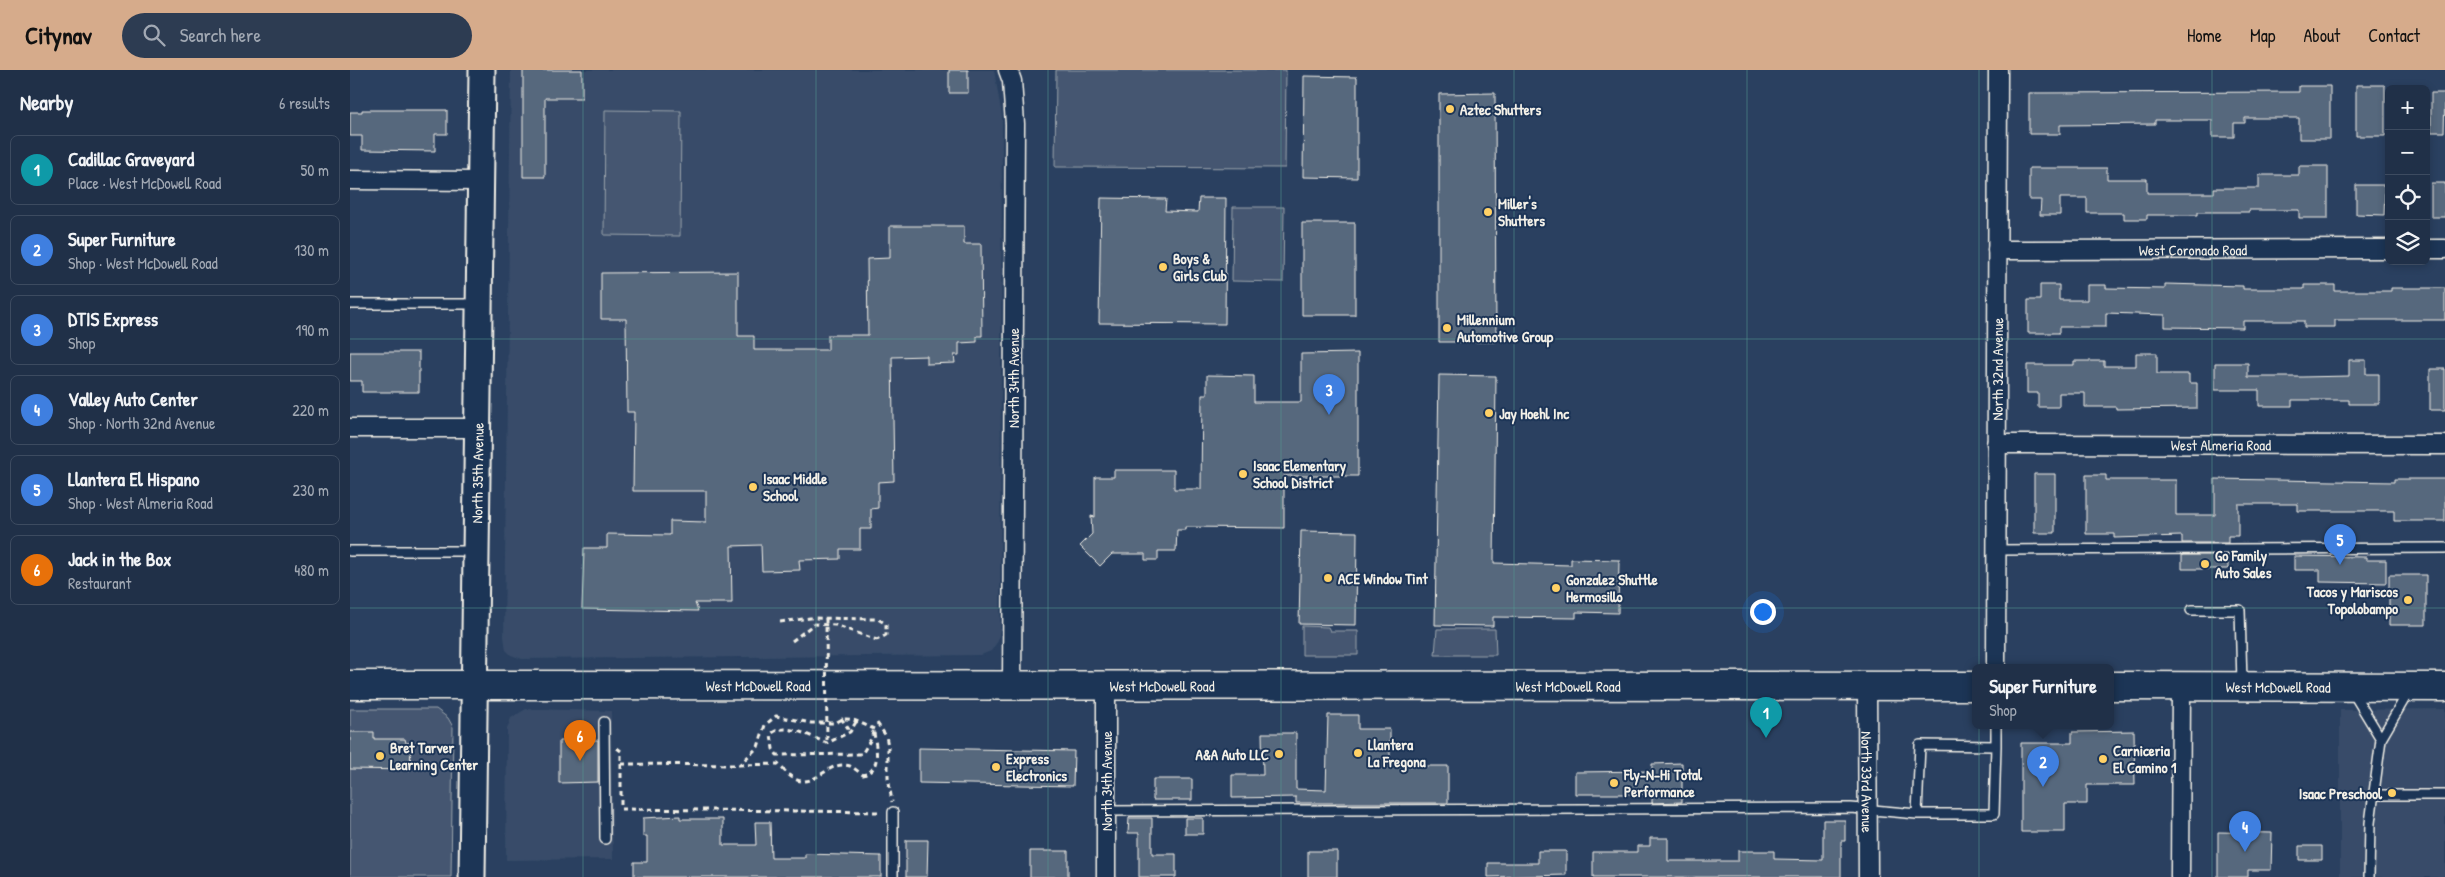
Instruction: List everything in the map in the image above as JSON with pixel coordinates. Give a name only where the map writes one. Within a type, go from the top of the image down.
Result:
[{"type":"main road","name":"North 35th Avenue","points":[[472,877],[482,70]]},
{"type":"main road","name":"West McDowell Road","points":[[350,685],[1972,686]]},
{"type":"main road","name":"West McDowell Road","points":[[2114,686],[2445,687]]},
{"type":"street","name":"North 34th Avenue","points":[[1008,70],[1012,81],[1015,124],[1012,686]]},
{"type":"street","name":"North 32nd Avenue","points":[[1996,664],[1998,70]]},
{"type":"street","points":[[350,180],[481,181]]},
{"type":"street","name":"West Coronado Road","points":[[1997,250],[2385,249]]},
{"type":"street","points":[[2430,249],[2445,249]]},
{"type":"street","points":[[350,428],[478,428]]},
{"type":"street","name":"West Almeria Road","points":[[1996,444],[2445,444]]},
{"type":"street","name":"North 34th Avenue","points":[[1106,686],[1106,877]]},
{"type":"street","name":"North 33rd Avenue","points":[[1867,686],[1868,877]]},
{"type":"street","points":[[2180,877],[2181,686]]},
{"type":"lane","points":[[350,304],[480,304]]},
{"type":"lane","points":[[1995,550],[2445,548]]},
{"type":"lane","points":[[350,551],[476,551]]},
{"type":"lane","points":[[2191,610],[2240,610],[2242,686]]},
{"type":"lane","points":[[2350,686],[2381,739]]},
{"type":"lane","points":[[2369,877],[2370,823],[2381,739],[2412,687]]},
{"type":"lane","points":[[604,722],[604,839]]},
{"type":"lane","points":[[1106,811],[1851,808],[1917,814],[1994,814],[1996,729]]},
{"type":"lane","points":[[1917,814],[1920,745],[1996,746]]},
{"type":"lane","points":[[2373,794],[2445,795]]},
{"type":"lane","points":[[893,812],[893,877]]},
{"type":"path","points":[[826,618],[827,743]]},
{"type":"path","points":[[780,622],[826,618],[878,619],[886,624],[886,635],[877,640],[835,625],[814,624],[792,641]]},
{"type":"path","points":[[739,765],[758,747],[765,725],[776,716],[811,723],[836,723],[841,718],[846,718],[874,730]]},
{"type":"path","points":[[841,718],[850,732]]},
{"type":"path","points":[[856,722],[850,732],[827,743],[785,728],[777,729],[771,734],[773,749],[777,755],[862,754],[871,740],[874,730]]},
{"type":"path","points":[[604,739],[621,751],[621,809],[893,812],[892,793],[888,777],[888,746],[886,736],[877,722]]},
{"type":"path","points":[[621,764],[778,764],[792,778],[800,781],[809,781],[832,766],[849,766],[863,775],[869,773],[874,768],[877,755],[874,730]]},
{"type":"shaded area","name":"Isaac Middle School","points":[[511,70],[994,70],[1002,116],[1000,629],[998,641],[991,651],[981,655],[522,659],[511,655],[506,650],[504,637]]},
{"type":"shaded area","points":[[1056,70],[1286,70],[1285,168],[1055,167]]},
{"type":"shaded area","points":[[605,110],[681,111],[680,236],[604,235]]},
{"type":"shaded area","points":[[1233,207],[1284,207],[1283,282],[1232,281]]},
{"type":"shaded area","points":[[1302,626],[1328,627],[1330,631],[1358,631],[1358,655],[1302,655]]},
{"type":"shaded area","points":[[1437,629],[1495,629],[1496,655],[1435,655]]},
{"type":"shaded area","points":[[350,709],[436,709],[448,718],[453,727],[451,877],[350,877]]},
{"type":"shaded area","points":[[526,709],[611,711],[613,859],[506,860],[507,729],[511,718]]},
{"type":"shaded area","name":"Isaac Preschool","points":[[2445,709],[2445,877],[2340,877],[2340,710]]},
{"type":"building","points":[[523,70],[582,70],[582,98],[545,98],[545,177],[523,177]]},
{"type":"building","points":[[949,70],[968,70],[968,93],[949,93]]},
{"type":"building","points":[[1304,76],[1357,77],[1357,178],[1303,177]]},
{"type":"building","points":[[2356,85],[2385,85],[2385,136],[2356,136]]},
{"type":"building","points":[[2299,86],[2330,86],[2330,139],[2299,139],[2299,118],[2245,118],[2245,123],[2234,123],[2234,137],[2212,137],[2212,120],[2155,120],[2155,124],[2060,125],[2060,134],[2029,134],[2029,93],[2299,92]]},
{"type":"building","points":[[1495,93],[1496,342],[1439,342],[1439,94]]},
{"type":"building","points":[[2431,93],[2445,93],[2444,132],[2431,132]]},
{"type":"building","points":[[362,110],[447,110],[447,134],[435,134],[435,151],[362,150],[362,136],[350,136],[350,112],[362,112]]},
{"type":"building","points":[[2299,166],[2328,166],[2328,218],[2299,218],[2299,210],[2249,210],[2249,212],[2198,212],[2198,215],[2147,215],[2147,219],[2124,219],[2124,213],[2087,213],[2087,198],[2060,198],[2060,215],[2040,215],[2041,200],[2029,200],[2029,168],[2107,168],[2107,179],[2147,179],[2147,193],[2214,193],[2214,188],[2259,188],[2259,175],[2299,175]]},
{"type":"building","points":[[2431,183],[2445,183],[2445,217],[2431,217]]},
{"type":"building","points":[[2356,185],[2385,185],[2384,215],[2356,214]]},
{"type":"building","name":"Boys & Girls Club","points":[[1101,198],[1166,199],[1165,211],[1198,212],[1199,198],[1226,198],[1225,324],[1099,323]]},
{"type":"building","points":[[1302,223],[1355,223],[1355,315],[1302,315]]},
{"type":"building","points":[[890,226],[964,226],[964,244],[981,244],[982,336],[977,336],[977,342],[959,343],[959,355],[954,355],[955,363],[927,364],[927,356],[892,357],[894,481],[878,482],[878,508],[871,509],[871,529],[860,529],[860,549],[840,549],[840,559],[799,560],[800,570],[762,571],[761,545],[731,546],[732,603],[695,603],[698,611],[582,609],[584,548],[607,548],[607,534],[670,535],[670,521],[706,522],[706,491],[633,491],[634,412],[627,412],[626,319],[601,319],[601,273],[738,272],[738,336],[754,336],[754,350],[828,350],[828,335],[868,335],[867,259],[890,258]]},
{"type":"building","points":[[2165,284],[2243,286],[2243,289],[2304,289],[2304,285],[2335,285],[2335,291],[2391,291],[2391,288],[2445,288],[2445,320],[2335,320],[2335,327],[2304,327],[2304,321],[2243,321],[2243,328],[2165,327],[2165,315],[2106,313],[2106,327],[2059,327],[2059,333],[2028,333],[2028,300],[2040,300],[2040,285],[2059,285],[2059,300],[2087,300],[2087,285],[2106,285],[2106,288],[2165,289]]},
{"type":"building","points":[[350,352],[419,352],[419,392],[362,392],[362,381],[350,381]]},
{"type":"building","name":"Isaac Elementary School District","points":[[1358,353],[1358,476],[1284,476],[1284,528],[1185,527],[1185,530],[1177,530],[1176,551],[1158,551],[1158,560],[1145,560],[1145,554],[1112,554],[1100,566],[1080,546],[1092,534],[1091,516],[1095,517],[1095,477],[1114,477],[1114,470],[1174,470],[1174,489],[1201,489],[1202,395],[1207,395],[1207,375],[1254,376],[1254,402],[1301,402],[1301,354]]},
{"type":"building","points":[[2136,353],[2157,353],[2157,374],[2189,374],[2189,383],[2197,383],[2197,408],[2116,409],[2116,407],[2085,407],[2085,393],[2059,393],[2059,407],[2038,407],[2038,393],[2027,393],[2027,365],[2074,365],[2074,361],[2104,361],[2104,366],[2136,366]]},
{"type":"building","points":[[2349,360],[2366,360],[2366,374],[2379,374],[2379,404],[2349,404],[2349,400],[2292,400],[2292,406],[2259,406],[2259,390],[2215,390],[2215,363],[2248,363],[2248,377],[2349,376]]},
{"type":"building","points":[[2430,369],[2445,369],[2445,410],[2430,410]]},
{"type":"building","points":[[1439,375],[1496,376],[1494,563],[1571,565],[1571,559],[1619,560],[1618,613],[1576,612],[1576,618],[1493,617],[1493,626],[1435,625]]},
{"type":"building","points":[[2034,474],[2055,474],[2055,533],[2034,533]]},
{"type":"building","points":[[2086,475],[2106,475],[2106,480],[2176,480],[2176,515],[2215,515],[2215,479],[2394,482],[2394,479],[2445,479],[2445,521],[2394,521],[2394,511],[2298,511],[2298,504],[2238,504],[2238,536],[2228,536],[2228,543],[2182,543],[2182,536],[2114,538],[2114,534],[2086,534]]},
{"type":"building","name":"ACE Window Tint","points":[[1301,531],[1357,532],[1356,625],[1299,624]]},
{"type":"building","name":"Go Family Auto Sales","points":[[2182,555],[2228,555],[2228,569],[2182,569]]},
{"type":"building","points":[[2294,556],[2366,557],[2366,560],[2386,560],[2386,583],[2320,582],[2320,570],[2294,570]]},
{"type":"building","name":"Tacos y Mariscos Topolobampo","points":[[2389,575],[2426,575],[2426,625],[2389,625]]},
{"type":"building","name":"Llantera La Fregona","points":[[1328,715],[1358,715],[1358,729],[1390,729],[1390,766],[1448,766],[1448,803],[1296,803],[1296,797],[1232,798],[1232,775],[1263,775],[1262,733],[1296,733],[1296,789],[1326,790]]},
{"type":"building","points":[[2134,731],[2135,785],[2087,785],[2087,804],[2065,804],[2065,832],[2021,832],[2021,743],[2072,743],[2072,732]]},
{"type":"building","name":"Bret Tarver Learning Center","points":[[350,732],[374,732],[374,739],[405,739],[406,743],[411,743],[410,770],[350,769]]},
{"type":"building","points":[[598,740],[598,782],[559,783],[559,741]]},
{"type":"building","name":"Express Electronics","points":[[919,748],[1074,751],[1073,786],[919,783]]},
{"type":"building","points":[[1682,763],[1682,802],[1652,803],[1652,794],[1575,794],[1575,772],[1652,771],[1652,764]]},
{"type":"building","points":[[1153,779],[1192,779],[1192,800],[1153,800]]},
{"type":"building","points":[[680,816],[680,819],[723,819],[723,845],[756,845],[755,822],[770,822],[771,858],[805,858],[805,854],[881,856],[881,877],[634,877],[634,862],[647,862],[647,836],[643,836],[643,818]]},
{"type":"building","points":[[1129,818],[1152,818],[1152,854],[1176,854],[1176,877],[1139,877],[1139,833],[1128,833]]},
{"type":"building","points":[[1185,818],[1203,818],[1203,834],[1185,834]]},
{"type":"building","points":[[1823,820],[1845,820],[1845,841],[1841,841],[1841,877],[1593,877],[1593,852],[1637,852],[1637,846],[1650,846],[1650,838],[1668,838],[1668,861],[1738,861],[1738,851],[1774,851],[1774,859],[1823,860]]},
{"type":"building","points":[[2218,832],[2272,833],[2271,870],[2248,870],[2248,877],[2218,877]]},
{"type":"building","points":[[906,840],[928,840],[927,877],[906,877]]},
{"type":"building","points":[[2299,846],[2322,846],[2322,860],[2299,860]]},
{"type":"building","points":[[1030,851],[1068,851],[1068,877],[1030,877]]},
{"type":"building","points":[[1308,851],[1337,851],[1337,877],[1308,877]]},
{"type":"building","points":[[1538,851],[1566,851],[1566,875],[1488,877],[1488,863],[1538,863]]},
{"type":"place","name":"Aztec Shutters","points":[[1450,109]]},
{"type":"place","name":"Miller's Shutters","points":[[1488,212]]},
{"type":"place","name":"Boys & Girls Club","points":[[1163,267]]},
{"type":"place","name":"Millennium Automotive Group","points":[[1447,328]]},
{"type":"place","name":"Jay Hoehl Inc","points":[[1489,413]]},
{"type":"place","name":"DTIS Express","points":[[1329,415]]},
{"type":"place","name":"Isaac Elementary School District","points":[[1243,474]]},
{"type":"place","name":"Isaac Middle School","points":[[753,487]]},
{"type":"place","name":"Go Family Auto Sales","points":[[2205,564]]},
{"type":"place","name":"Llantera El Hispano","points":[[2340,565]]},
{"type":"place","name":"ACE Window Tint","points":[[1328,578]]},
{"type":"place","name":"Gonzalez Shuttle Hermosillo","points":[[1556,588]]},
{"type":"place","name":"Tacos y Mariscos Topolobampo","points":[[2408,600]]},
{"type":"place","name":"Cadillac Graveyard","points":[[1766,738]]},
{"type":"place","name":"Llantera La Fregona","points":[[1358,753]]},
{"type":"place","name":"A&A Auto LLC","points":[[1279,754]]},
{"type":"place","name":"Bret Tarver Learning Center","points":[[380,756]]},
{"type":"place","name":"Carniceria El Camino 1","points":[[2103,759]]},
{"type":"place","name":"Jack in the Box","points":[[580,761]]},
{"type":"place","name":"Express Electronics","points":[[996,767]]},
{"type":"place","name":"Fly-N-Hi Total Performance","points":[[1614,783]]},
{"type":"place","name":"Super Furniture","points":[[2043,787]]},
{"type":"place","name":"Isaac Preschool","points":[[2392,793]]},
{"type":"place","name":"Valley Auto Center","points":[[2245,852]]}]
